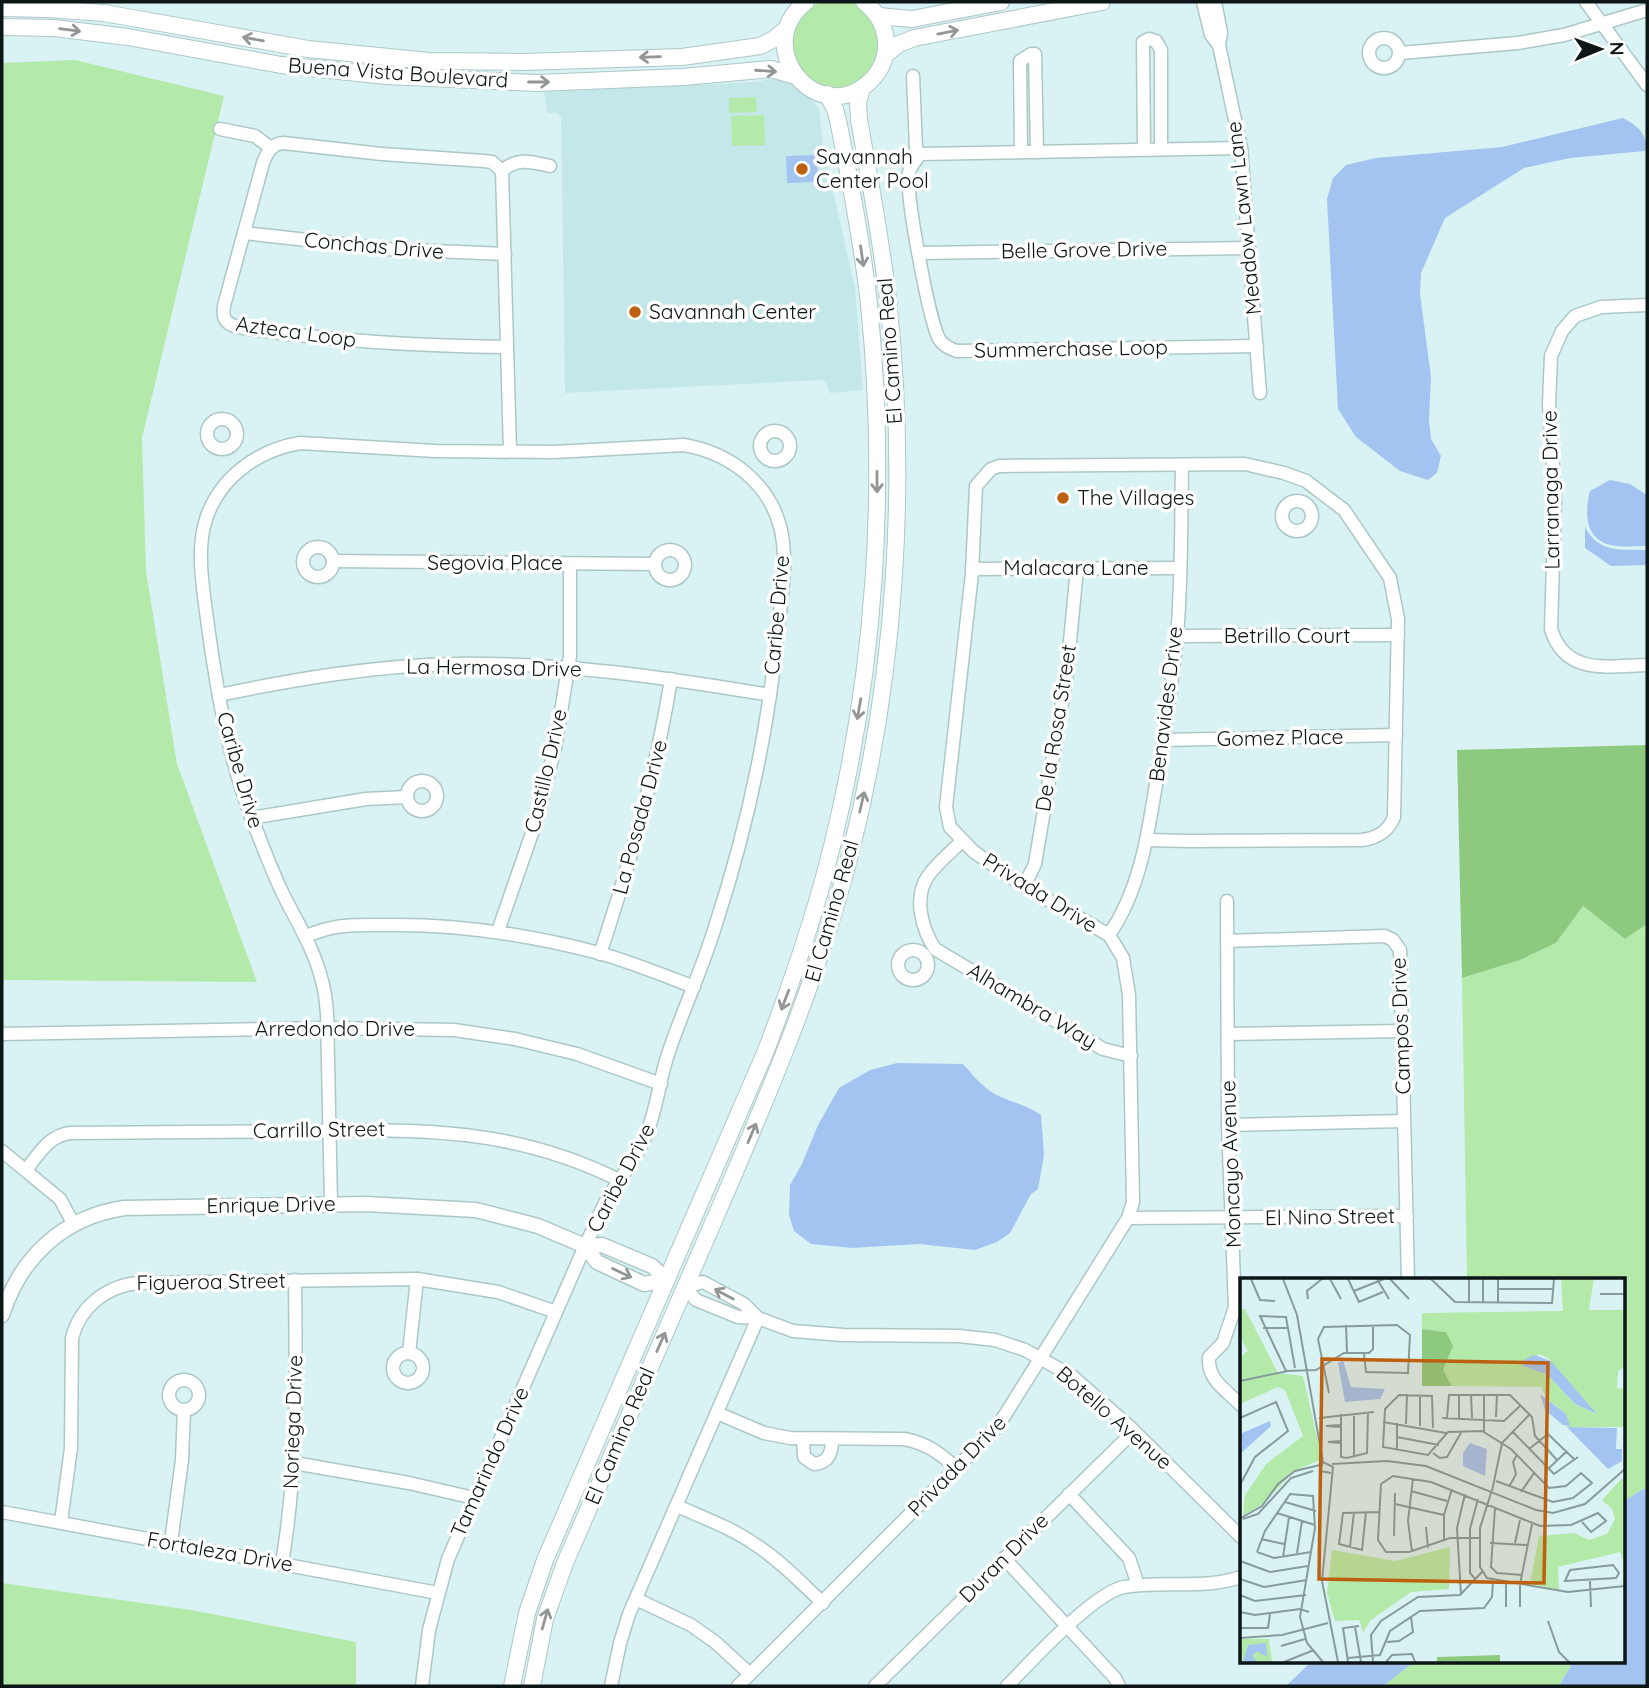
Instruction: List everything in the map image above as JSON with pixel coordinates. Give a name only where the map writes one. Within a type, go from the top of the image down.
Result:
[{"type":"main road","points":[[806,2],[792,16],[786,29],[784,46],[787,62],[796,76],[815,91],[827,94],[851,93],[862,88],[881,68],[885,55],[884,28],[878,16],[864,2]]},
{"type":"main road","points":[[878,16],[912,19],[1001,2]]},
{"type":"main road","points":[[885,55],[899,44],[914,38],[1102,2]]},
{"type":"main road","name":"Buena Vista Boulevard","points":[[2,8],[104,13],[308,49],[429,61],[523,62],[682,57],[761,46],[786,29]]},
{"type":"main road","name":"Buena Vista Boulevard","points":[[2,27],[54,28],[116,35],[281,65],[387,76],[537,83],[683,77],[771,69],[796,76]]},
{"type":"main road","points":[[682,57],[683,77]]},
{"type":"main road","name":"El Camino Real","points":[[532,1686],[545,1619],[565,1563],[760,1114],[810,986],[833,915],[865,789],[881,698],[888,636],[897,497],[888,302],[859,120],[858,103],[862,88]]},
{"type":"main road","name":"El Camino Real","points":[[512,1686],[527,1613],[545,1560],[765,1053],[790,986],[829,859],[848,774],[869,640],[877,498],[877,434],[869,304],[838,120],[827,94]]},
{"type":"main road","points":[[857,223],[877,220]]},
{"type":"main road","points":[[667,1280],[685,1287]]},
{"type":"street","name":"Meadow Lawn Lane","points":[[1203,2],[1211,35],[1219,45]]},
{"type":"street","name":"Meadow Lawn Lane","points":[[1215,2],[1221,33],[1219,45],[1241,148],[1260,393]]},
{"type":"street","points":[[1586,2],[1647,85]]},
{"type":"street","points":[[1598,2],[1602,24]]},
{"type":"street","points":[[1400,53],[1518,43],[1602,24],[1647,10]]},
{"type":"street","points":[[1144,149],[1143,42],[1149,39],[1156,41],[1161,50],[1161,149]]},
{"type":"street","points":[[1021,152],[1020,61],[1031,54],[1035,54],[1037,152]]},
{"type":"street","points":[[913,76],[916,148],[920,154],[1241,148]]},
{"type":"street","points":[[220,129],[255,136],[271,148],[283,143],[382,154],[484,161],[492,162],[502,171],[510,451]]},
{"type":"street","name":"Azteca Loop","points":[[271,148],[262,163],[223,309],[223,316],[231,325],[296,336],[362,342],[506,347]]},
{"type":"street","name":"Summerchase Loop","points":[[920,154],[909,170],[909,199],[940,341],[950,349],[1257,346]]},
{"type":"street","points":[[502,171],[509,164],[518,161],[551,166]]},
{"type":"street","name":"Conchas Drive","points":[[244,233],[375,248],[505,254]]},
{"type":"street","name":"Belle Grove Drive","points":[[919,253],[1249,248]]},
{"type":"street","name":"Larranaga Drive","points":[[1647,305],[1601,307],[1575,316],[1562,331],[1551,356],[1549,404],[1555,500],[1551,629],[1555,643],[1564,654],[1588,666],[1647,665]]},
{"type":"street","name":"Caribe Drive","points":[[331,1204],[326,1028],[322,981],[251,818],[236,769],[219,695],[204,594],[203,540],[206,521],[214,500],[228,481],[247,464],[284,446],[300,443],[396,449],[554,452],[684,445],[720,455],[748,475],[774,511],[783,545],[782,593],[770,695],[760,756],[714,930],[668,1053],[646,1135],[621,1181],[606,1201],[585,1246]]},
{"type":"street","points":[[232,446],[247,464]]},
{"type":"street","points":[[748,475],[764,456]]},
{"type":"street","name":"Privada Drive","points":[[737,1686],[998,1426],[1128,1218],[1133,1202],[1129,995],[1120,952],[1109,934],[1024,886],[962,841],[950,827],[946,807],[972,569],[976,486],[991,470],[999,466],[1245,464],[1259,467],[1306,481],[1344,510],[1390,579],[1398,619],[1396,735],[1394,817],[1384,831],[1371,839],[1147,840]]},
{"type":"street","name":"Benavides Drive","points":[[1109,934],[1136,882],[1147,840],[1164,740],[1177,636],[1182,465]]},
{"type":"street","points":[[1308,506],[1321,492]]},
{"type":"street","name":"Segovia Place","points":[[334,561],[655,564]]},
{"type":"street","name":"Castillo Drive","points":[[498,931],[539,813],[556,743],[569,667],[570,564]]},
{"type":"street","name":"De la Rosa Street","points":[[1024,886],[1035,864],[1067,673],[1077,568]]},
{"type":"street","name":"Malacara Lane","points":[[972,569],[1180,568]]},
{"type":"street","name":"Betrillo Court","points":[[1177,636],[1398,635]]},
{"type":"street","name":"La Hermosa Drive","points":[[219,695],[293,680],[389,668],[452,664],[569,667],[671,679],[770,695]]},
{"type":"street","name":"La Posada Drive","points":[[600,954],[638,835],[671,679]]},
{"type":"street","name":"Gomez Place","points":[[1164,740],[1396,735]]},
{"type":"street","points":[[251,818],[366,799],[407,797]]},
{"type":"street","name":"Alhambra Way","points":[[962,841],[928,876],[921,896],[922,921],[930,952],[1103,1049],[1130,1056]]},
{"type":"street","name":"Moncayo Avenue","points":[[1227,901],[1228,1125],[1238,1307],[1223,1343],[1209,1357],[1208,1367],[1211,1375],[1240,1404]]},
{"type":"street","points":[[305,937],[339,925],[436,926],[498,931],[600,954],[694,988]]},
{"type":"street","name":"Campos Drive","points":[[1227,941],[1385,936],[1400,950],[1408,1278]]},
{"type":"street","name":"Arredondo Drive","points":[[2,1034],[426,1028],[484,1034],[577,1054],[661,1084]]},
{"type":"street","points":[[1228,1034],[1402,1031]]},
{"type":"street","points":[[1228,1125],[1405,1121]]},
{"type":"street","name":"Carrillo Street","points":[[26,1170],[46,1144],[55,1137],[69,1133],[397,1129],[477,1135],[525,1145],[578,1161],[621,1181]]},
{"type":"street","points":[[2,1152],[60,1199],[72,1223]]},
{"type":"street","name":"Enrique Drive","points":[[2,1311],[16,1281],[41,1248],[72,1223],[124,1208],[331,1204],[476,1210],[538,1226],[585,1246],[597,1262],[644,1284],[667,1280]]},
{"type":"street","name":"El Nino Street","points":[[1128,1218],[1352,1214],[1407,1216]]},
{"type":"street","name":"Tamarindo Drive","points":[[422,1686],[425,1654],[448,1559],[585,1246]]},
{"type":"street","points":[[410,1353],[417,1279]]},
{"type":"street","name":"Figueroa Street","points":[[61,1522],[71,1448],[72,1338],[80,1319],[95,1300],[127,1284],[417,1279],[486,1289],[556,1312]]},
{"type":"street","name":"Noriega Drive","points":[[282,1563],[294,1463],[295,1280]]},
{"type":"street","name":"Botello Avenue","points":[[685,1287],[704,1282],[744,1304],[758,1318],[793,1331],[959,1336],[995,1340],[1042,1358],[1072,1376],[1134,1431],[1240,1536]]},
{"type":"street","points":[[611,1686],[620,1643],[636,1599],[758,1318]]},
{"type":"street","points":[[172,1542],[182,1460],[184,1410]]},
{"type":"street","points":[[717,1413],[764,1433],[803,1439],[904,1439],[918,1442],[932,1448],[956,1468]]},
{"type":"street","name":"Duran Drive","points":[[874,1686],[1134,1431]]},
{"type":"street","points":[[803,1439],[804,1457],[814,1464],[822,1463],[828,1458],[832,1440]]},
{"type":"street","points":[[294,1463],[409,1483],[474,1498]]},
{"type":"street","points":[[1069,1494],[1129,1558],[1139,1585]]},
{"type":"street","points":[[677,1506],[723,1526],[757,1546],[823,1603]]},
{"type":"street","name":"Fortaleza Drive","points":[[2,1512],[438,1593]]},
{"type":"street","points":[[1004,1558],[1115,1678],[1119,1686]]},
{"type":"street","points":[[1007,1686],[1097,1600],[1121,1587],[1221,1583],[1240,1577]]},
{"type":"street","points":[[636,1599],[691,1625],[715,1642],[750,1674]]},
{"type":"shaded area","points":[[779,77],[789,80],[806,92],[819,109],[824,151],[855,288],[863,390],[830,393],[826,383],[821,380],[565,393],[561,117],[557,113],[547,113],[544,92],[756,82]]},
{"type":"green space","points":[[822,2],[850,2],[860,6],[874,22],[879,43],[875,64],[869,73],[850,87],[831,89],[814,81],[800,68],[792,50],[792,31],[801,14]]},
{"type":"green space","points":[[75,60],[224,96],[142,438],[146,571],[177,764],[257,982],[2,980],[2,63]]},
{"type":"green space","points":[[756,97],[757,112],[729,113],[729,98]]},
{"type":"green space","points":[[764,115],[765,145],[732,146],[731,116]]},
{"type":"green space","points":[[1647,745],[1647,924],[1625,939],[1583,906],[1556,943],[1520,960],[1462,978],[1457,750]]},
{"type":"green space","points":[[1583,906],[1625,939],[1647,924],[1647,1490],[1643,1489],[1624,1501],[1624,1278],[1467,1278],[1462,978],[1520,960],[1556,943]]},
{"type":"green space","points":[[2,1583],[191,1610],[356,1642],[356,1686],[2,1686]]},
{"type":"green space","points":[[1411,1664],[1572,1664],[1559,1686],[1383,1686]]},
{"type":"water","points":[[1623,118],[1641,131],[1646,145],[1645,151],[1570,158],[1524,168],[1445,218],[1421,273],[1420,294],[1431,377],[1431,439],[1441,456],[1437,473],[1428,480],[1400,471],[1356,437],[1338,409],[1327,199],[1333,178],[1346,165],[1376,158],[1502,147]]},
{"type":"water","name":"Savannah Center Pool","points":[[817,155],[818,182],[787,183],[786,156]]},
{"type":"water","points":[[1610,480],[1630,484],[1647,495],[1647,546],[1607,544],[1599,540],[1590,529],[1587,506],[1590,491]]},
{"type":"water","points":[[1585,527],[1597,542],[1604,546],[1647,550],[1647,565],[1611,566],[1585,548]]},
{"type":"water","points":[[897,1063],[963,1064],[990,1091],[1041,1115],[1044,1155],[1038,1189],[1031,1194],[1010,1233],[997,1242],[975,1250],[919,1244],[852,1248],[811,1244],[794,1231],[789,1215],[790,1185],[839,1088],[870,1070]]},
{"type":"water","points":[[1643,1489],[1647,1490],[1647,1686],[1559,1686],[1572,1664],[1624,1664],[1624,1501]]},
{"type":"water","points":[[1309,1664],[1411,1664],[1383,1686],[1286,1686]]},
{"type":"place","name":"Savannah Center Pool","points":[[802,169]]},
{"type":"place","name":"Savannah Center","points":[[635,312]]},
{"type":"place","name":"The Villages","points":[[1063,498]]}]
